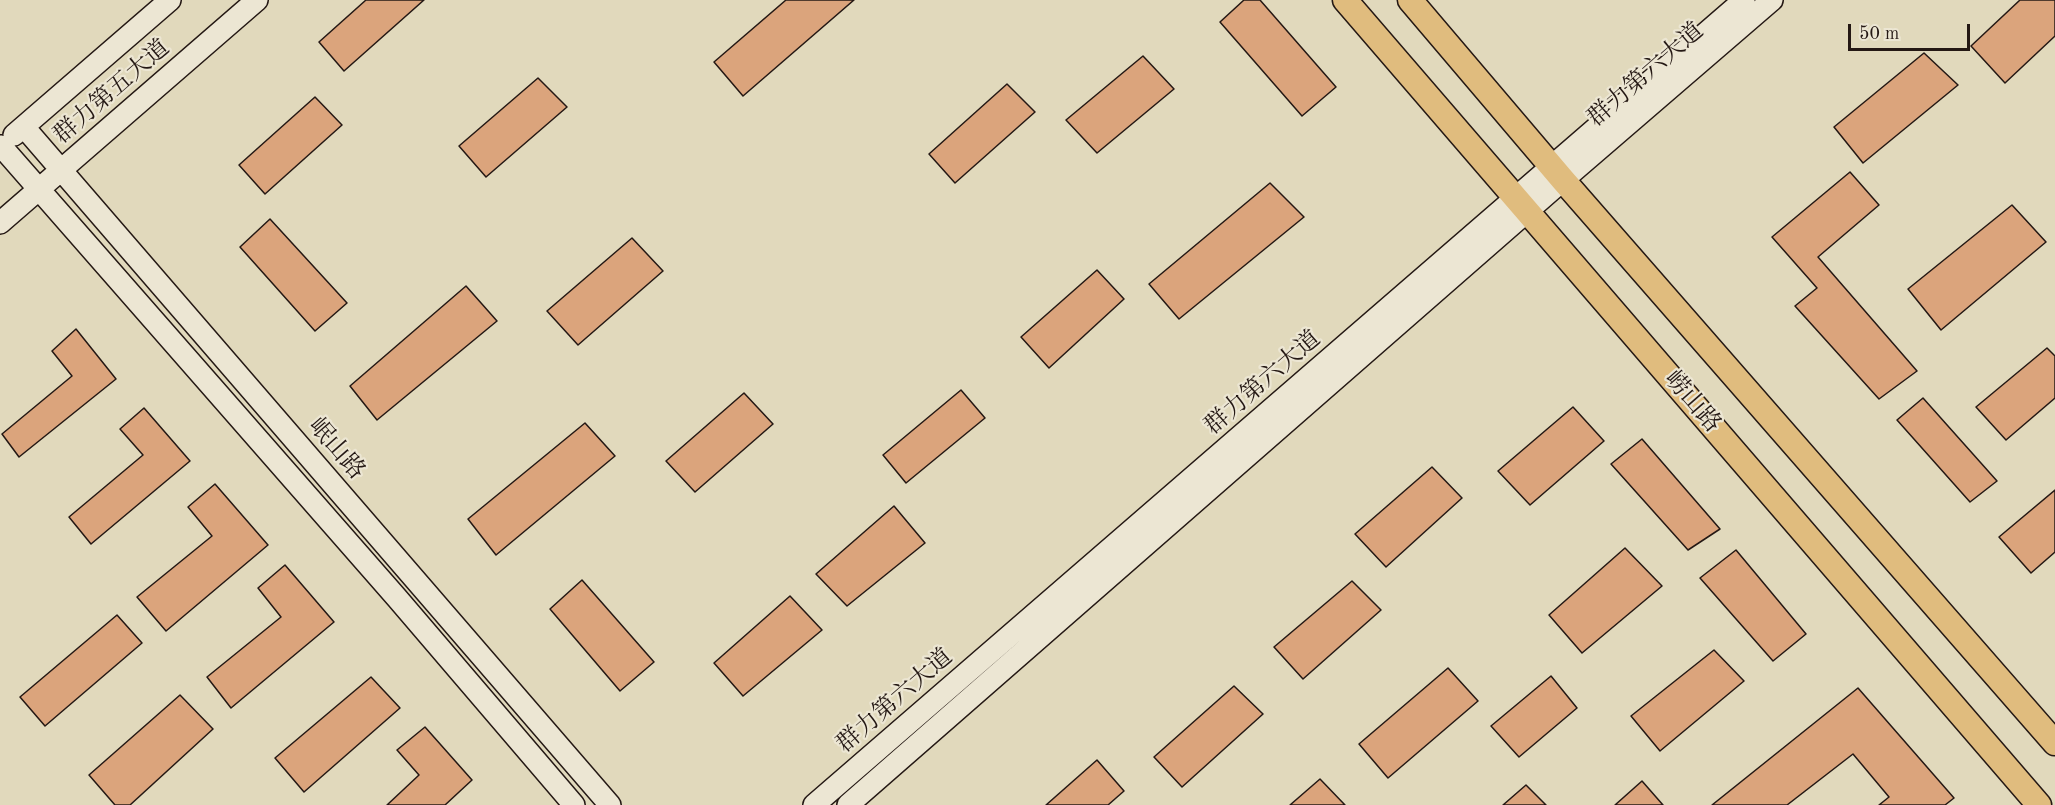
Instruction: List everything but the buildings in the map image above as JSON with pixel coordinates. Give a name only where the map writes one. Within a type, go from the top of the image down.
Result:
[{"type":"main road","name":"群力第五大道","points":[[1,147],[170,0]]},
{"type":"main road","name":"群力第五大道","points":[[0,223],[257,0]]},
{"type":"main road","name":"崂山路","points":[[1345,0],[2039,805]]},
{"type":"main road","name":"崂山路","points":[[1410,0],[2055,743]]},
{"type":"main road","name":"群力第六大道","points":[[1558,173],[1744,0]]},
{"type":"main road","name":"群力第六大道","points":[[814,805],[1558,173],[1773,0]]},
{"type":"main road","name":"岷山路","points":[[24,127],[610,805]]},
{"type":"main road","points":[[1,147],[397,598],[574,805]]},
{"type":"main road","name":"群力第六大道","points":[[848,805],[1522,204]]}]
